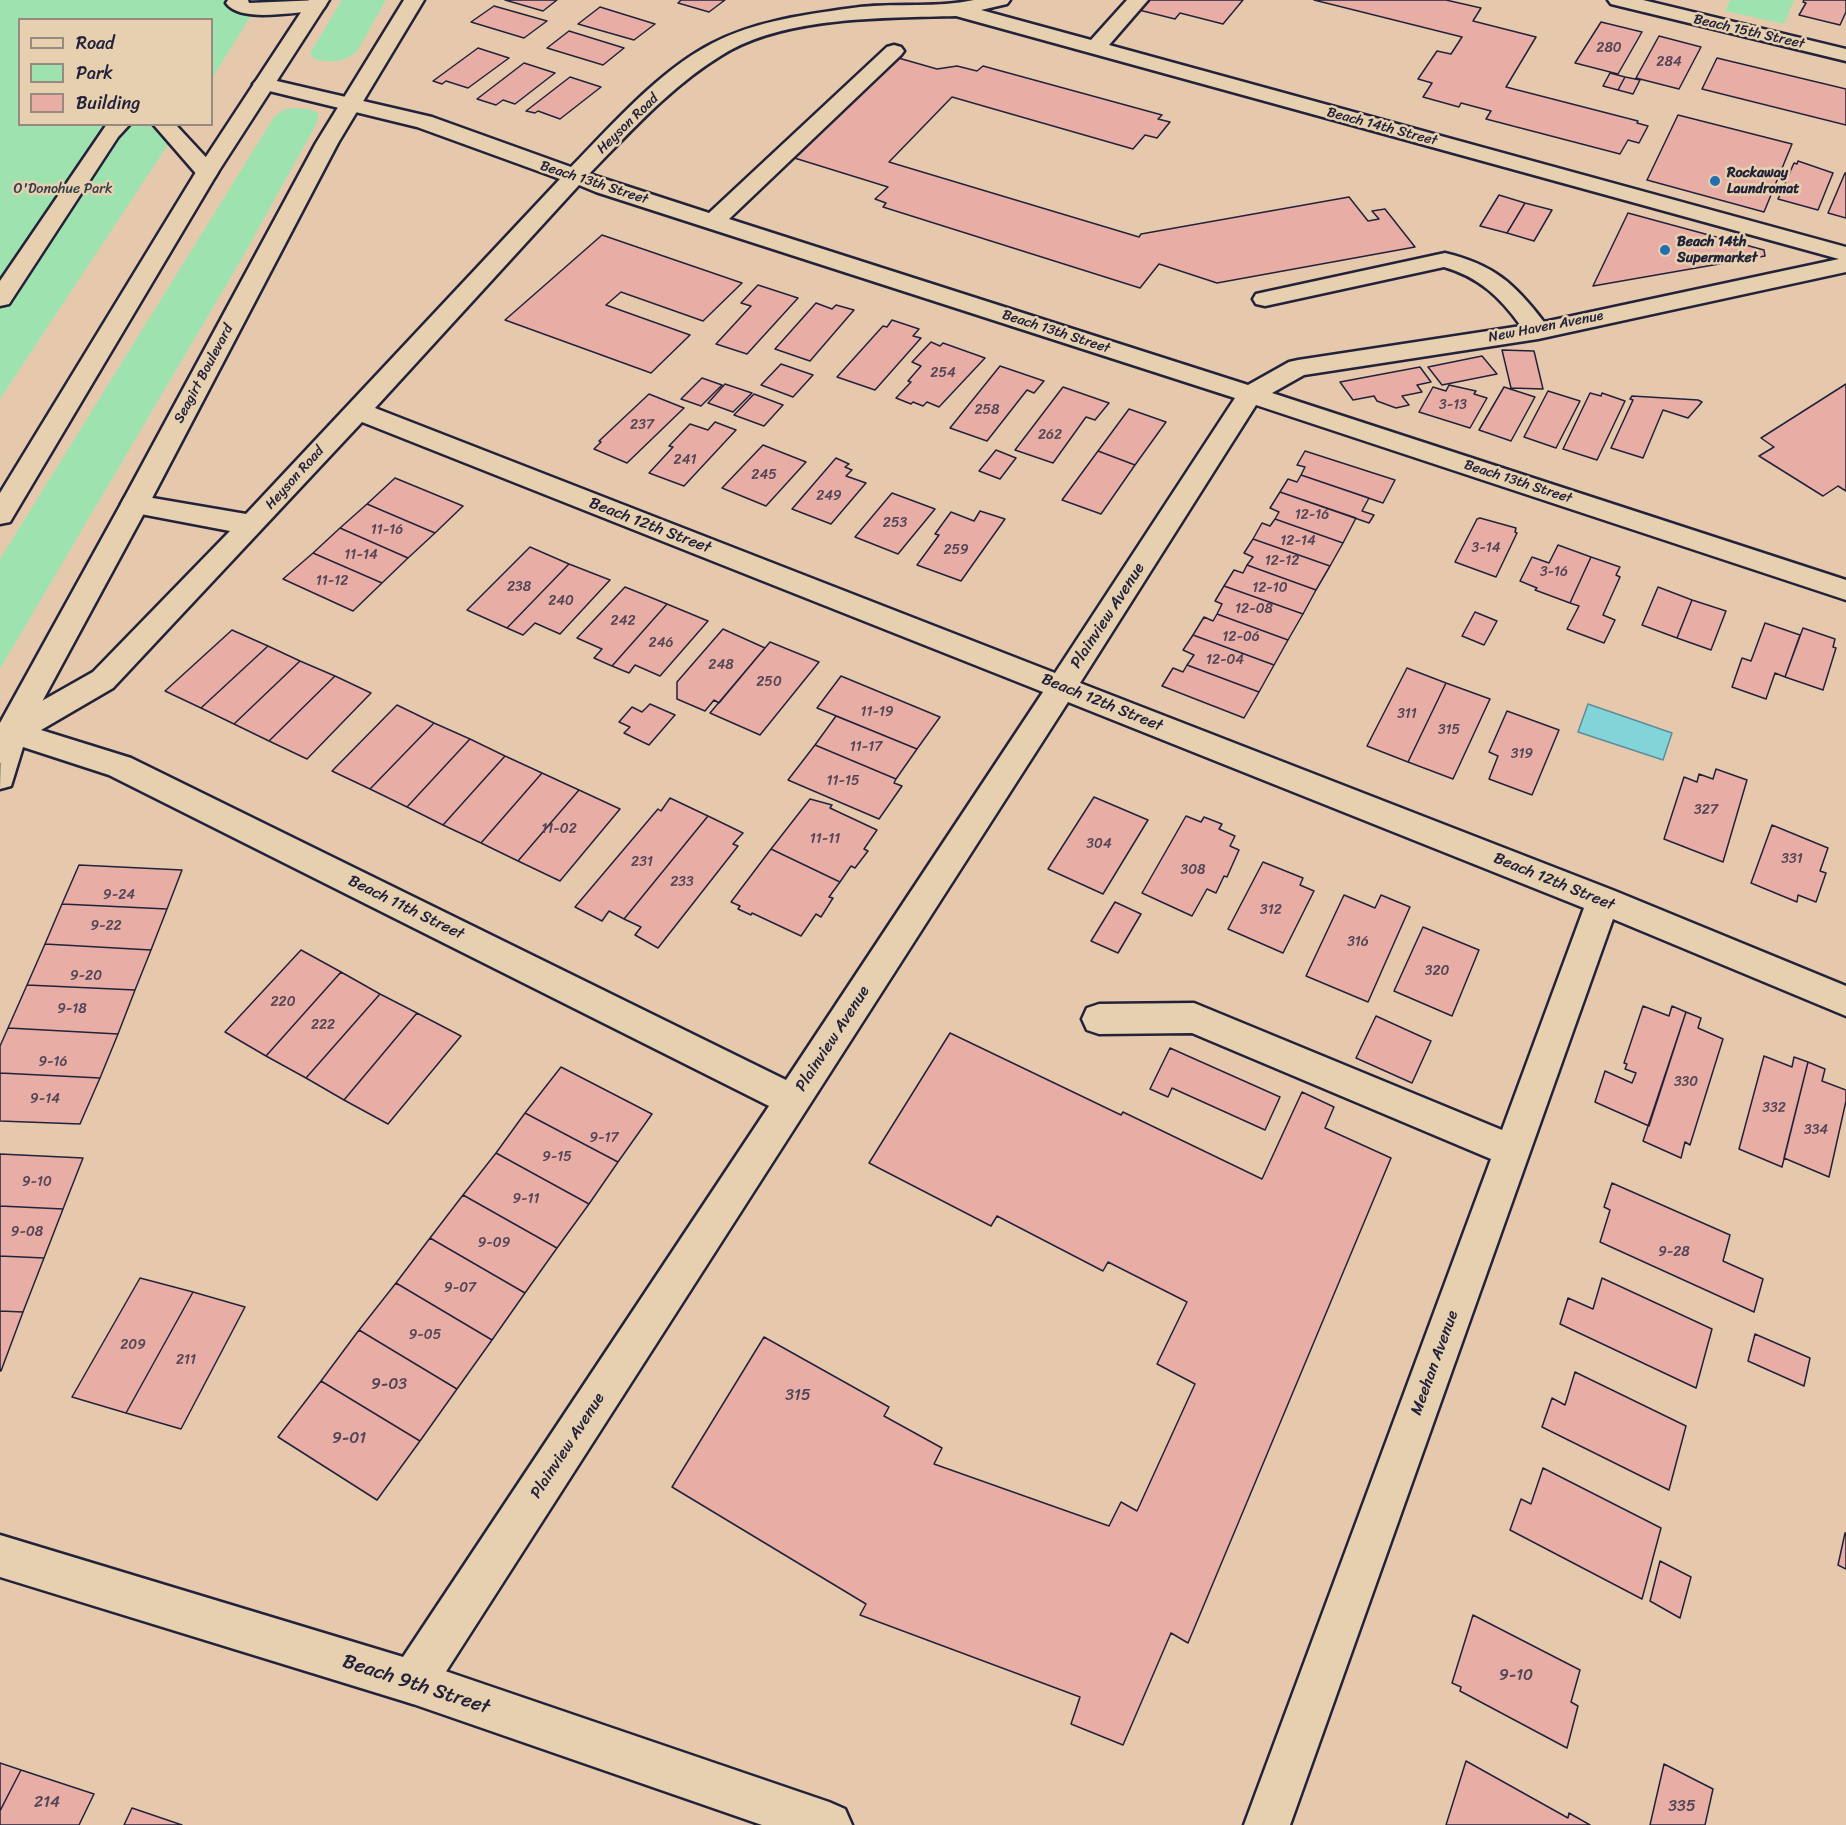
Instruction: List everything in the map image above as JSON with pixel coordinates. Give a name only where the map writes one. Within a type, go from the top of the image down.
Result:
[{"type":"street","points":[[238,0],[236,3],[238,6],[246,9],[318,2]]},
{"type":"street","name":"Seagirt Boulevard","points":[[0,777],[6,742],[349,103],[414,0]]},
{"type":"street","name":"Beach 14th Street","points":[[919,0],[1846,254]]},
{"type":"street","name":"Heyson Road","points":[[6,742],[104,680],[252,525],[574,177],[639,110],[685,71],[717,49],[757,32],[810,20],[956,10],[1000,0]]},
{"type":"street","points":[[1095,49],[1138,0]]},
{"type":"street","name":"Beach 15th Street","points":[[1618,0],[1846,55]]},
{"type":"street","points":[[0,515],[207,172],[318,2]]},
{"type":"street","points":[[713,222],[894,51]]},
{"type":"street","name":"Beach 13th Street","points":[[264,84],[415,119],[574,177],[1250,394],[1846,590]]},
{"type":"street","points":[[0,299],[110,133],[118,126]]},
{"type":"street","points":[[165,126],[207,172]]},
{"type":"street","points":[[1265,299],[1445,260],[1470,267],[1494,279],[1538,330]]},
{"type":"street","name":"New Haven Avenue","points":[[1250,394],[1298,368],[1538,330],[1846,265]]},
{"type":"street","name":"Plainview Avenue","points":[[413,1682],[1062,688],[1250,394]]},
{"type":"street","name":"Beach 12th Street","points":[[357,410],[1603,901],[1846,1001]]},
{"type":"street","name":"Heyson Road","points":[[135,504],[252,525]]},
{"type":"street","name":"Beach 11th Street","points":[[6,742],[120,766],[793,1101]]},
{"type":"street","name":"Meehan Avenue","points":[[1267,1825],[1603,901]]},
{"type":"street","points":[[1099,1019],[1194,1018],[1512,1152]]},
{"type":"street","name":"Beach 9th Street","points":[[0,1556],[413,1682],[829,1825]]},
{"type":"green space","name":"O'Donohue Park","points":[[0,0],[261,0],[213,76],[213,18],[18,18],[18,126],[180,126],[0,399]]},
{"type":"green space","points":[[342,0],[386,0],[358,50],[343,60],[314,59],[310,53]]},
{"type":"green space","points":[[1730,0],[1794,0],[1784,24],[1725,11]]},
{"type":"green space","points":[[309,109],[318,113],[318,121],[241,260],[0,669],[0,559],[274,117],[283,110]]},
{"type":"water","points":[[1588,704],[1672,733],[1663,760],[1578,732]]},
{"type":"building","points":[[505,0],[557,0],[543,11]]},
{"type":"building","points":[[681,0],[725,0],[709,12],[678,3]]},
{"type":"building","points":[[1148,0],[1243,0],[1223,24],[1180,13],[1175,19],[1139,10]]},
{"type":"building","points":[[1314,0],[1446,0],[1481,8],[1473,21],[1536,37],[1506,87],[1638,121],[1637,123],[1648,126],[1639,143],[1628,140],[1620,154],[1486,119],[1491,111],[1461,103],[1459,107],[1423,97],[1432,83],[1418,79],[1437,51],[1451,54],[1462,37]]},
{"type":"building","points":[[1804,0],[1846,0],[1846,12],[1840,25],[1799,15],[1806,3],[1803,2]]},
{"type":"building","points":[[494,6],[547,21],[524,38],[471,22]]},
{"type":"building","points":[[600,7],[655,24],[634,40],[578,24]]},
{"type":"building","points":[[1601,22],[1642,32],[1618,74],[1575,63]]},
{"type":"building","points":[[569,31],[624,48],[603,65],[547,48]]},
{"type":"building","points":[[1659,36],[1701,47],[1679,89],[1636,78]]},
{"type":"building","points":[[478,48],[509,58],[468,88],[446,81],[442,84],[433,81]]},
{"type":"building","points":[[895,57],[937,69],[957,66],[977,71],[983,66],[1162,115],[1158,119],[1170,122],[1157,138],[1145,135],[1133,149],[952,97],[889,162],[1139,237],[1141,234],[1349,197],[1368,221],[1379,219],[1372,211],[1385,209],[1415,247],[1217,283],[1159,264],[1140,288],[883,207],[886,203],[875,199],[888,187],[788,156]]},
{"type":"building","points":[[1717,58],[1846,89],[1846,125],[1702,89]]},
{"type":"building","points":[[524,63],[555,73],[515,104],[503,100],[496,105],[477,99]]},
{"type":"building","points":[[1610,73],[1625,77],[1618,90],[1603,86]]},
{"type":"building","points":[[570,77],[601,87],[560,119],[538,111],[535,113],[526,111]]},
{"type":"building","points":[[1625,77],[1640,80],[1633,94],[1618,90]]},
{"type":"building","points":[[1678,115],[1792,144],[1764,212],[1647,180]]},
{"type":"building","points":[[1798,161],[1833,173],[1818,210],[1778,199],[1794,163],[1797,164]]},
{"type":"building","points":[[1846,173],[1846,218],[1828,213]]},
{"type":"building","points":[[1499,195],[1525,203],[1507,233],[1480,226]]},
{"type":"building","points":[[1525,203],[1552,210],[1534,241],[1507,233]]},
{"type":"building","points":[[1628,213],[1764,250],[1765,256],[1593,286]]},
{"type":"building","points":[[602,235],[742,283],[703,321],[621,292],[606,305],[690,335],[651,373],[505,320]]},
{"type":"building","points":[[758,285],[798,298],[747,354],[716,344],[751,306],[741,303]]},
{"type":"building","points":[[816,303],[832,309],[836,305],[854,310],[810,361],[775,349]]},
{"type":"building","points":[[892,320],[919,329],[913,336],[921,338],[875,390],[837,377],[883,326],[887,327]]},
{"type":"building","points":[[931,342],[940,346],[943,343],[985,358],[939,407],[927,402],[923,406],[913,402],[911,404],[896,398],[911,382],[908,381],[921,366],[912,362]]},
{"type":"building","points":[[1502,350],[1534,351],[1543,389],[1511,388]]},
{"type":"building","points":[[1482,356],[1497,374],[1442,385],[1428,367]]},
{"type":"building","points":[[781,364],[813,375],[793,397],[761,385]]},
{"type":"building","points":[[1000,366],[1044,381],[1034,393],[1027,390],[987,441],[950,428]]},
{"type":"building","points":[[1420,367],[1431,382],[1417,385],[1422,392],[1402,396],[1409,405],[1396,408],[1377,401],[1374,396],[1353,400],[1340,382]]},
{"type":"building","points":[[702,378],[722,385],[701,406],[681,399]]},
{"type":"building","points":[[725,384],[752,393],[733,412],[708,403]]},
{"type":"building","points":[[1846,384],[1846,491],[1838,486],[1823,496],[1759,456],[1774,447],[1761,438]]},
{"type":"building","points":[[1449,385],[1476,391],[1474,394],[1487,398],[1470,428],[1419,412],[1433,387],[1446,391]]},
{"type":"building","points":[[1063,387],[1109,403],[1095,420],[1086,417],[1053,463],[1015,450]]},
{"type":"building","points":[[1504,387],[1535,397],[1511,441],[1479,430]]},
{"type":"building","points":[[1548,391],[1580,401],[1556,448],[1524,437]]},
{"type":"building","points":[[1590,393],[1601,396],[1602,393],[1625,401],[1597,460],[1563,449]]},
{"type":"building","points":[[649,394],[684,408],[627,463],[594,449],[601,442],[599,441]]},
{"type":"building","points":[[754,394],[783,405],[764,426],[734,415]]},
{"type":"building","points":[[1632,396],[1702,402],[1688,418],[1663,410],[1643,458],[1611,448],[1633,400],[1630,399]]},
{"type":"building","points":[[1129,409],[1166,422],[1135,465],[1098,451]]},
{"type":"building","points":[[715,422],[736,430],[684,486],[649,473],[673,447],[669,446],[690,424],[708,430]]},
{"type":"building","points":[[763,445],[806,462],[766,506],[722,488]]},
{"type":"building","points":[[996,450],[1016,458],[1000,479],[979,471]]},
{"type":"building","points":[[1098,451],[1135,465],[1101,514],[1062,500]]},
{"type":"building","points":[[1305,451],[1395,480],[1383,503],[1301,475],[1305,467],[1297,465]]},
{"type":"building","points":[[836,458],[849,464],[845,467],[852,470],[846,476],[866,483],[831,524],[792,509]]},
{"type":"building","points":[[1301,475],[1369,498],[1362,511],[1374,515],[1369,523],[1280,492],[1288,479],[1297,482]]},
{"type":"building","points":[[395,478],[463,506],[435,533],[367,504]]},
{"type":"building","points":[[1280,492],[1356,518],[1343,543],[1275,519],[1279,512],[1270,508]]},
{"type":"building","points":[[892,493],[935,509],[898,554],[855,537]]},
{"type":"building","points":[[367,504],[435,533],[408,558],[340,528]]},
{"type":"building","points":[[980,511],[1005,519],[961,581],[917,565],[939,535],[935,534],[951,512],[974,521]]},
{"type":"building","points":[[1275,519],[1343,543],[1330,566],[1253,539],[1262,523],[1270,526]]},
{"type":"building","points":[[1477,519],[1516,528],[1517,533],[1496,577],[1455,562]]},
{"type":"building","points":[[340,528],[408,558],[382,583],[313,553]]},
{"type":"building","points":[[1253,539],[1330,566],[1316,590],[1247,565],[1253,557],[1244,553]]},
{"type":"building","points":[[1558,545],[1591,557],[1570,603],[1535,590],[1537,588],[1520,581],[1532,557],[1549,563]]},
{"type":"building","points":[[530,547],[569,564],[507,628],[467,610]]},
{"type":"building","points":[[313,553],[382,583],[353,611],[283,579]]},
{"type":"building","points":[[1591,557],[1620,567],[1616,575],[1620,577],[1603,615],[1615,620],[1604,643],[1567,629],[1579,606],[1570,603]]},
{"type":"building","points":[[569,564],[610,580],[560,634],[535,623],[523,635],[507,628]]},
{"type":"building","points":[[1247,565],[1316,590],[1303,614],[1224,586],[1234,570],[1243,573]]},
{"type":"building","points":[[1224,586],[1303,614],[1288,640],[1217,614],[1222,604],[1215,601]]},
{"type":"building","points":[[625,587],[667,604],[612,666],[594,658],[602,649],[577,638]]},
{"type":"building","points":[[1658,587],[1692,600],[1677,638],[1642,625]]},
{"type":"building","points":[[1692,600],[1726,611],[1711,650],[1677,638]]},
{"type":"building","points":[[667,604],[708,621],[660,676],[635,665],[629,673],[612,666]]},
{"type":"building","points":[[1475,612],[1497,621],[1484,645],[1462,636]]},
{"type":"building","points":[[1217,614],[1288,640],[1274,665],[1193,635],[1204,617],[1213,621]]},
{"type":"building","points":[[1765,623],[1800,635],[1785,677],[1775,673],[1766,699],[1732,687],[1742,658],[1751,661]]},
{"type":"building","points":[[1803,628],[1835,639],[1833,647],[1836,648],[1823,690],[1785,677]]},
{"type":"building","points":[[723,629],[765,648],[719,703],[714,700],[705,711],[677,699],[677,682]]},
{"type":"building","points":[[232,630],[268,646],[201,708],[165,691]]},
{"type":"building","points":[[1193,635],[1274,665],[1259,692],[1187,665],[1194,655],[1183,650]]},
{"type":"building","points":[[770,642],[819,662],[760,735],[710,713]]},
{"type":"building","points":[[268,646],[300,661],[234,724],[201,708]]},
{"type":"building","points":[[300,661],[335,676],[269,741],[234,724]]},
{"type":"building","points":[[1187,665],[1259,692],[1244,718],[1162,686],[1173,668],[1183,672]]},
{"type":"building","points":[[1407,668],[1446,683],[1408,762],[1367,746]]},
{"type":"building","points":[[335,676],[371,693],[307,759],[269,741]]},
{"type":"building","points":[[841,676],[940,717],[917,749],[817,708]]},
{"type":"building","points":[[1446,683],[1490,699],[1453,779],[1408,762]]},
{"type":"building","points":[[650,704],[675,715],[649,745],[624,733],[630,727],[619,722],[632,707],[642,712]]},
{"type":"building","points":[[397,705],[434,723],[370,789],[332,771]]},
{"type":"building","points":[[1507,711],[1559,730],[1532,795],[1489,779],[1498,756],[1489,752]]},
{"type":"building","points":[[836,716],[917,749],[896,779],[815,745]]},
{"type":"building","points":[[434,723],[470,739],[407,807],[370,789]]},
{"type":"building","points":[[470,739],[505,756],[443,825],[407,807]]},
{"type":"building","points":[[815,745],[896,779],[894,783],[902,786],[879,819],[788,780]]},
{"type":"building","points":[[505,756],[542,773],[481,843],[443,825]]},
{"type":"building","points":[[1716,769],[1747,780],[1723,862],[1664,839],[1684,777],[1697,782],[1699,774],[1713,779]]},
{"type":"building","points":[[542,773],[579,790],[518,861],[481,843]]},
{"type":"building","points":[[579,790],[620,809],[560,881],[518,861]]},
{"type":"building","points":[[1094,797],[1148,820],[1103,894],[1048,869]]},
{"type":"building","points":[[670,798],[708,816],[624,919],[609,911],[602,921],[575,907],[658,809],[661,811]]},
{"type":"building","points":[[810,799],[832,805],[830,808],[877,830],[864,849],[868,851],[855,868],[851,866],[840,882],[771,849]]},
{"type":"building","points":[[708,816],[743,833],[733,844],[738,846],[658,948],[635,935],[641,927],[624,919]]},
{"type":"building","points":[[1186,816],[1201,822],[1204,817],[1222,824],[1219,829],[1235,836],[1230,846],[1239,850],[1227,877],[1224,876],[1216,893],[1207,889],[1192,916],[1142,893]]},
{"type":"building","points":[[1772,825],[1828,848],[1820,871],[1826,873],[1816,902],[1798,895],[1797,902],[1751,883]]},
{"type":"building","points":[[771,849],[840,882],[829,897],[833,898],[821,917],[816,914],[801,936],[752,913],[751,915],[738,909],[740,906],[731,902]]},
{"type":"building","points":[[1263,862],[1303,878],[1300,885],[1314,891],[1283,953],[1228,929]]},
{"type":"building","points":[[79,865],[182,870],[167,909],[62,904]]},
{"type":"building","points":[[1344,895],[1375,908],[1381,895],[1410,907],[1368,1002],[1306,976]]},
{"type":"building","points":[[1115,902],[1141,914],[1118,953],[1091,941]]},
{"type":"building","points":[[62,904],[167,909],[151,950],[45,944]]},
{"type":"building","points":[[1423,927],[1479,950],[1452,1016],[1394,991]]},
{"type":"building","points":[[45,944],[151,950],[135,990],[27,985]]},
{"type":"building","points":[[301,950],[341,972],[266,1056],[225,1032]]},
{"type":"building","points":[[341,972],[380,994],[306,1078],[266,1056]]},
{"type":"building","points":[[27,985],[135,990],[118,1034],[8,1028]]},
{"type":"building","points":[[380,994],[417,1013],[344,1100],[306,1078]]},
{"type":"building","points":[[1643,1006],[1669,1016],[1672,1006],[1686,1012],[1649,1126],[1595,1102],[1605,1071],[1632,1083],[1636,1073],[1625,1069],[1627,1064],[1624,1063]]},
{"type":"building","points":[[1686,1012],[1701,1018],[1698,1028],[1723,1039],[1690,1145],[1685,1142],[1681,1158],[1643,1141]]},
{"type":"building","points":[[417,1013],[461,1036],[388,1124],[344,1100]]},
{"type":"building","points":[[1376,1016],[1431,1041],[1412,1083],[1356,1058]]},
{"type":"building","points":[[8,1028],[118,1034],[100,1078],[0,1073],[0,1046]]},
{"type":"building","points":[[950,1033],[1262,1179],[1302,1092],[1334,1107],[1325,1128],[1391,1158],[1188,1643],[1171,1633],[1123,1745],[1071,1724],[1080,1697],[860,1615],[866,1604],[672,1487],[764,1337],[889,1407],[884,1416],[942,1448],[934,1464],[1109,1526],[1121,1502],[1137,1511],[1195,1384],[1157,1364],[1187,1302],[1108,1262],[1103,1271],[997,1216],[991,1226],[869,1163]]},
{"type":"building","points":[[1170,1048],[1280,1097],[1265,1130],[1172,1088],[1168,1097],[1150,1089]]},
{"type":"building","points":[[1764,1056],[1792,1067],[1794,1057],[1808,1062],[1782,1167],[1739,1149]]},
{"type":"building","points":[[1808,1062],[1825,1069],[1822,1081],[1846,1090],[1846,1101],[1829,1177],[1784,1158]]},
{"type":"building","points":[[561,1067],[652,1114],[618,1162],[525,1113]]},
{"type":"building","points":[[0,1073],[100,1078],[80,1124],[0,1121]]},
{"type":"building","points":[[525,1113],[618,1162],[589,1204],[496,1153]]},
{"type":"building","points":[[496,1153],[589,1204],[557,1248],[463,1195]]},
{"type":"building","points":[[0,1154],[83,1158],[63,1209],[0,1206]]},
{"type":"building","points":[[1612,1183],[1730,1235],[1723,1261],[1763,1279],[1754,1312],[1600,1242],[1610,1210],[1604,1207]]},
{"type":"building","points":[[463,1195],[557,1248],[525,1293],[430,1238]]},
{"type":"building","points":[[0,1206],[63,1209],[44,1258],[0,1256]]},
{"type":"building","points":[[430,1238],[525,1293],[492,1340],[396,1283]]},
{"type":"building","points":[[0,1256],[44,1258],[23,1312],[0,1311]]},
{"type":"building","points":[[140,1278],[193,1292],[126,1413],[72,1397]]},
{"type":"building","points":[[1602,1278],[1712,1329],[1696,1388],[1560,1324],[1568,1298],[1593,1309]]},
{"type":"building","points":[[396,1283],[492,1340],[457,1389],[359,1330]]},
{"type":"building","points":[[193,1292],[245,1307],[181,1429],[126,1413]]},
{"type":"building","points":[[0,1311],[23,1312],[1,1371],[0,1371]]},
{"type":"building","points":[[359,1330],[457,1389],[420,1441],[321,1381]]},
{"type":"building","points":[[1755,1334],[1810,1358],[1804,1386],[1748,1361]]},
{"type":"building","points":[[1575,1372],[1686,1426],[1669,1490],[1542,1427],[1552,1398],[1565,1405]]},
{"type":"building","points":[[321,1381],[420,1441],[377,1500],[278,1437]]},
{"type":"building","points":[[1543,1468],[1661,1528],[1642,1599],[1510,1530],[1521,1499],[1531,1504]]},
{"type":"building","points":[[1846,1533],[1846,1569],[1838,1565]]},
{"type":"building","points":[[1660,1561],[1691,1577],[1680,1618],[1650,1601]]},
{"type":"building","points":[[1473,1615],[1580,1670],[1571,1702],[1578,1706],[1567,1748],[1460,1691],[1461,1687],[1452,1683]]},
{"type":"building","points":[[1466,1761],[1568,1818],[1569,1813],[1590,1825],[1446,1825]]},
{"type":"building","points":[[0,1763],[21,1770],[0,1811]]},
{"type":"building","points":[[1664,1764],[1713,1789],[1705,1825],[1650,1825]]},
{"type":"building","points":[[21,1770],[94,1794],[79,1825],[0,1825],[0,1811]]},
{"type":"building","points":[[132,1808],[182,1825],[124,1825]]},
{"type":"place","name":"Rockaway Laundromat","points":[[1715,181]]},
{"type":"place","name":"Beach 14th Supermarket","points":[[1665,250]]}]
